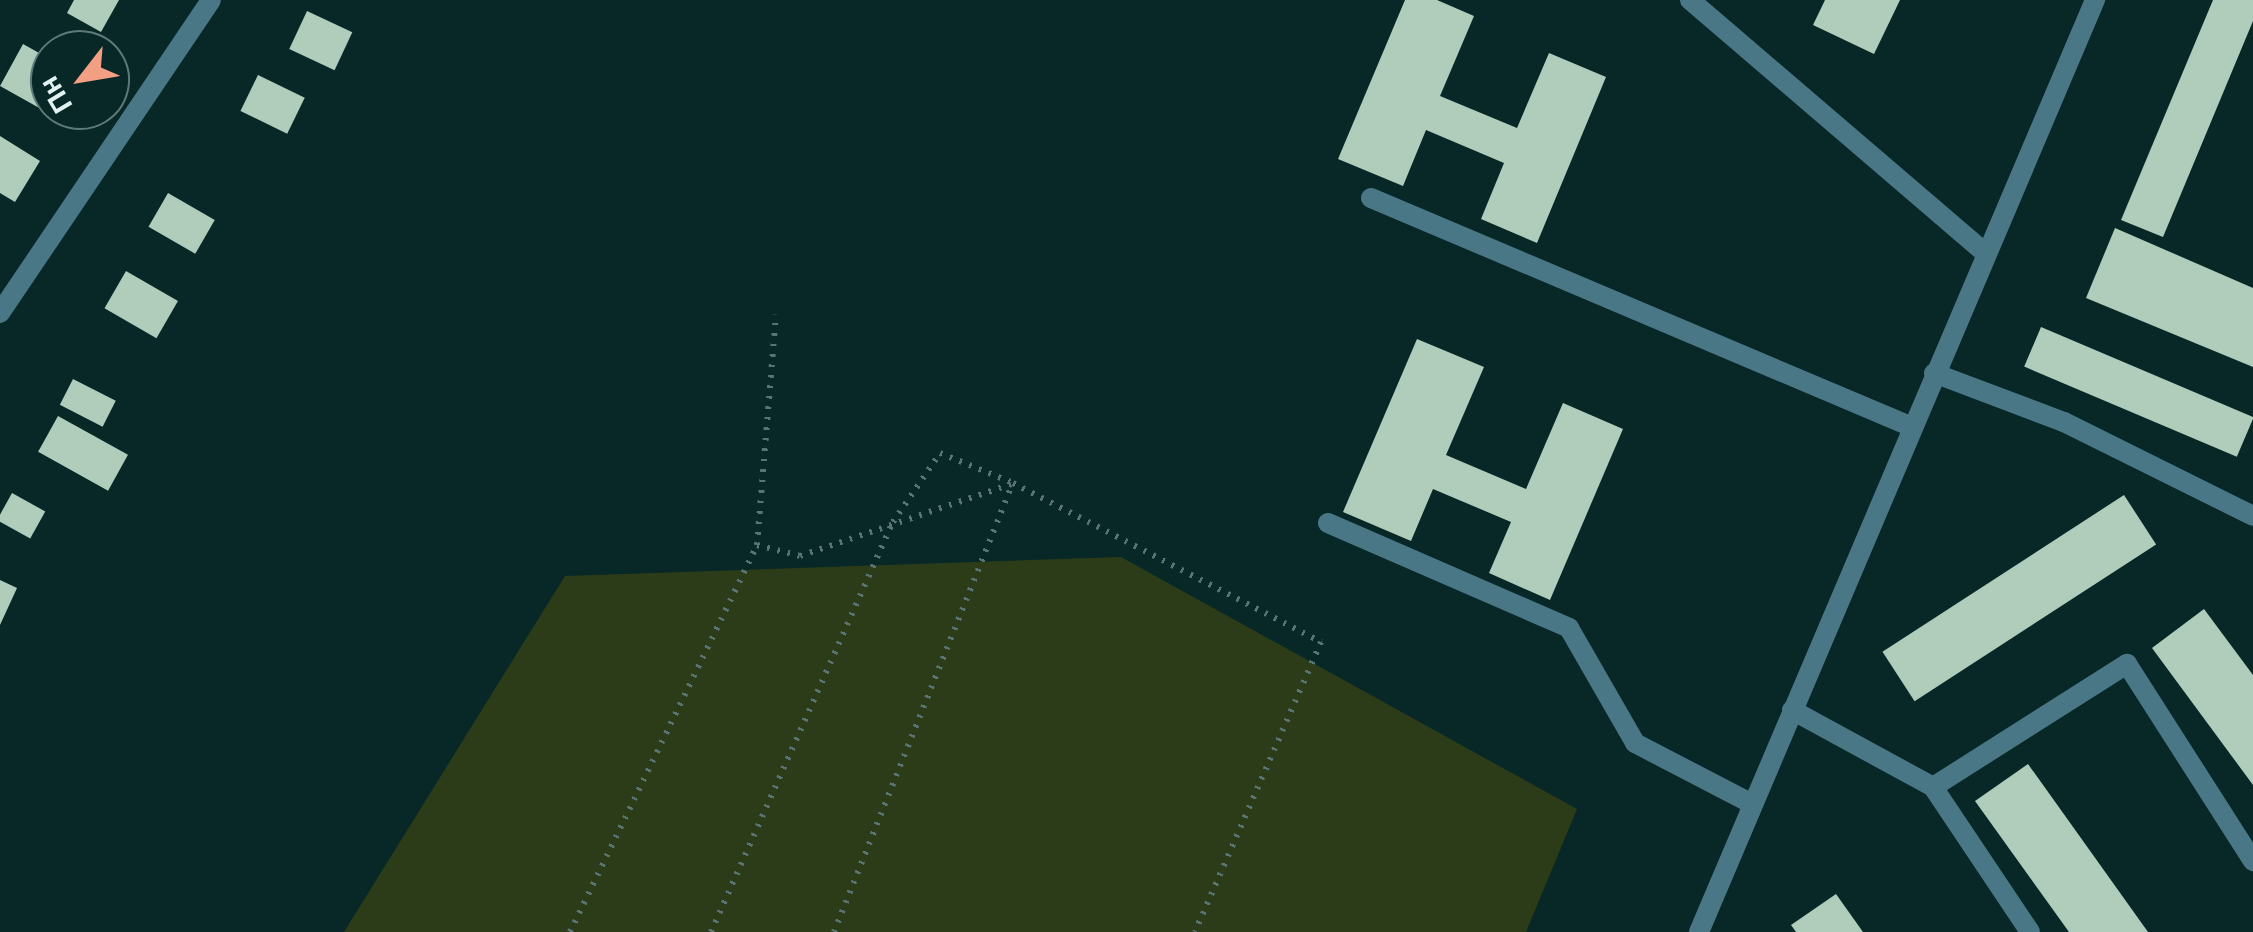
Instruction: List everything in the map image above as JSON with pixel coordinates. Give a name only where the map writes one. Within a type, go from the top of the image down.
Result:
[{"type":"street","points":[[0,313],[211,0]]},
{"type":"street","points":[[1690,0],[1985,253]]},
{"type":"street","points":[[1700,932],[1934,373],[2096,0]]},
{"type":"street","points":[[1371,198],[1912,426]]},
{"type":"street","points":[[1934,373],[2064,422],[2253,516]]},
{"type":"street","points":[[1328,523],[1569,628],[1635,743],[1752,804]]},
{"type":"street","points":[[1933,787],[2128,664],[2253,861]]},
{"type":"street","points":[[1792,710],[1933,787],[2030,932]]},
{"type":"path","points":[[570,932],[757,546],[776,315]]},
{"type":"path","points":[[757,546],[800,556],[884,532],[940,453],[1012,484],[1321,642],[1196,932]]},
{"type":"path","points":[[710,932],[893,522],[1012,484]]},
{"type":"path","points":[[834,932],[1012,484]]},
{"type":"green space","points":[[1121,557],[1577,809],[1526,932],[344,932],[565,576]]},
{"type":"building","points":[[74,0],[119,0],[102,30],[67,13]]},
{"type":"building","points":[[1405,0],[1437,0],[1474,16],[1440,96],[1517,128],[1549,53],[1606,77],[1537,243],[1481,219],[1504,163],[1426,130],[1403,186],[1338,159]]},
{"type":"building","points":[[1825,0],[1900,0],[1874,54],[1813,25]]},
{"type":"building","points":[[2213,0],[2253,0],[2253,21],[2163,237],[2121,220]]},
{"type":"building","points":[[307,11],[352,32],[335,70],[289,49]]},
{"type":"building","points":[[23,44],[30,48],[30,103],[0,86]]},
{"type":"building","points":[[258,75],[305,98],[287,134],[240,111]]},
{"type":"building","points":[[0,136],[40,161],[15,202],[0,193]]},
{"type":"building","points":[[168,193],[215,220],[195,254],[148,227]]},
{"type":"building","points":[[2115,228],[2253,288],[2253,367],[2086,298]]},
{"type":"building","points":[[126,271],[178,301],[156,338],[104,308]]},
{"type":"building","points":[[2041,327],[2253,417],[2237,457],[2024,367]]},
{"type":"building","points":[[1417,339],[1484,367],[1446,455],[1526,489],[1563,403],[1623,429],[1550,600],[1489,573],[1511,522],[1433,489],[1411,541],[1343,512]]},
{"type":"building","points":[[73,379],[116,401],[103,427],[60,405]]},
{"type":"building","points":[[58,416],[128,455],[108,491],[38,452]]},
{"type":"building","points":[[12,493],[45,511],[30,539],[0,522]]},
{"type":"building","points":[[2124,495],[2156,544],[1915,701],[1882,652]]},
{"type":"building","points":[[0,580],[17,588],[0,625]]},
{"type":"building","points":[[2204,609],[2253,675],[2253,785],[2152,648]]},
{"type":"building","points":[[2028,764],[2148,932],[2069,932],[1975,801]]},
{"type":"building","points":[[1836,894],[1863,932],[1796,932],[1791,925]]}]
